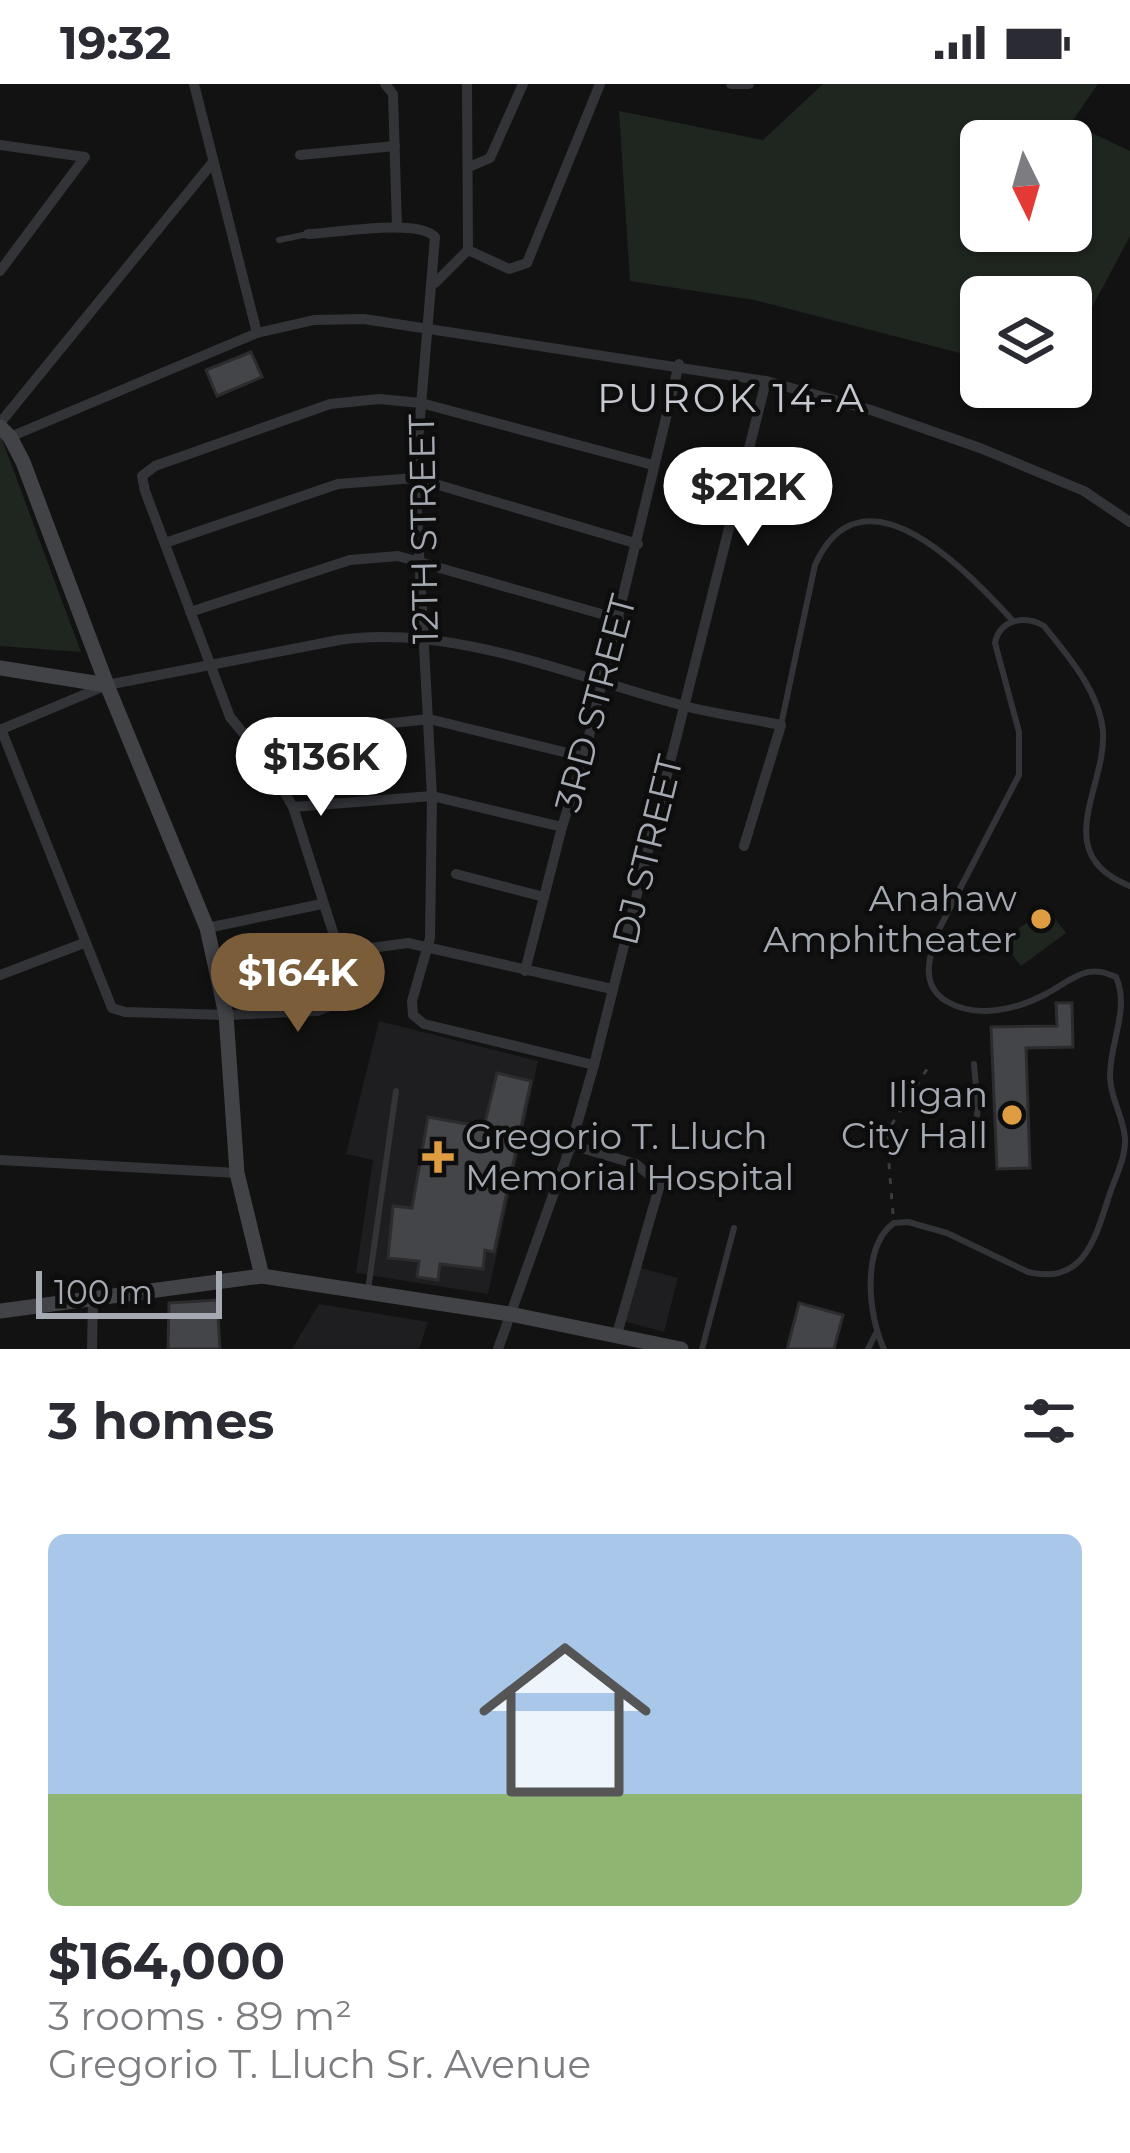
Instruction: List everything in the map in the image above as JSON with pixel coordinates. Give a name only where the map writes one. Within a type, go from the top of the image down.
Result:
[{"type":"main road","points":[[3,429],[207,928],[226,1015],[237,1173],[262,1276]]},
{"type":"main road","points":[[0,668],[107,685]]},
{"type":"main road","points":[[0,1311],[262,1276],[510,1314],[681,1349]]},
{"type":"street","points":[[194,84],[257,333]]},
{"type":"street","points":[[308,234],[397,227],[393,94],[385,84]]},
{"type":"street","points":[[434,284],[468,250],[467,84]]},
{"type":"street","points":[[469,167],[490,158],[523,84]]},
{"type":"street","points":[[468,250],[509,268],[526,263],[600,84]]},
{"type":"street","points":[[731,84],[749,84]]},
{"type":"street","points":[[0,145],[85,157],[0,272]]},
{"type":"street","points":[[300,155],[394,146]]},
{"type":"street","points":[[3,429],[213,162]]},
{"type":"street","name":"12TH STREET","points":[[397,227],[423,228],[434,237],[434,284],[415,478],[432,796],[429,947],[412,1001],[413,1015],[424,1024],[594,1065]]},
{"type":"street","points":[[3,429],[257,333],[334,318],[679,364],[766,381],[871,410],[980,448],[1084,491],[1130,522]]},
{"type":"street","name":"3RD STREET","points":[[525,971],[584,757],[679,364]]},
{"type":"street","name":"DJ STREET","points":[[497,1349],[571,1145],[594,1065],[766,381]]},
{"type":"street","points":[[653,466],[421,403],[379,399],[330,404],[154,466],[142,476],[209,665],[230,717],[293,807],[342,979],[332,1005],[318,1011],[226,1015],[112,1008],[1,729],[107,685],[209,665],[369,635],[422,638],[684,706],[781,724],[744,846]]},
{"type":"street","points":[[165,543],[338,484],[415,478],[638,544]]},
{"type":"street","points":[[190,612],[374,556],[420,560],[619,619]]},
{"type":"street","points":[[248,739],[429,718],[584,757]]},
{"type":"street","points":[[293,807],[432,796],[562,826]]},
{"type":"street","points":[[456,874],[544,897]]},
{"type":"street","points":[[207,928],[322,904]]},
{"type":"street","points":[[334,940],[371,948],[429,947],[612,989]]},
{"type":"street","points":[[0,975],[84,943]]},
{"type":"street","points":[[571,1145],[636,1164],[660,1184],[616,1334]]},
{"type":"street","points":[[0,1160],[237,1173]]},
{"type":"street","points":[[92,1349],[93,1298]]},
{"type":"lane","points":[[279,240],[308,234]]},
{"type":"lane","points":[[781,724],[815,565],[824,544],[839,527],[871,520],[909,532],[961,568],[1013,621]]},
{"type":"lane","points":[[884,1349],[876,1333],[873,1258],[881,1232],[894,1223],[927,1226],[1028,1272],[1061,1273],[1084,1256],[1095,1238],[1126,1146],[1111,1099],[1110,1080],[1126,1003],[1116,976],[1085,972],[1027,1003],[980,1011],[958,1008],[936,995],[930,981],[930,953],[937,933],[1019,775],[1019,732],[995,644],[997,634],[1013,621],[1034,620],[1044,626],[1086,682],[1098,707],[1102,749],[1086,834],[1100,869],[1130,886]]},
{"type":"lane","points":[[973,1144],[978,1108],[974,1064]]},
{"type":"lane","points":[[367,1293],[396,1091]]},
{"type":"lane","points":[[702,1349],[734,1228]]},
{"type":"lane","points":[[868,1349],[876,1333]]},
{"type":"path","points":[[894,1223],[887,1139],[929,1066]]},
{"type":"shaded area","points":[[823,84],[1098,84],[1073,120],[960,120],[960,252],[1092,252],[1092,133],[1130,151],[1130,236],[1092,307],[1092,276],[960,276],[960,353],[754,300],[630,281],[619,111],[763,140]]},
{"type":"shaded area","points":[[0,434],[81,652],[0,646]]},
{"type":"shaded area","points":[[1047,908],[1066,933],[1021,966],[1002,941]]},
{"type":"shaded area","name":"Gregorio T. Lluch Memorial Hospital","points":[[379,1021],[538,1061],[488,1294],[356,1273],[373,1160],[346,1154]]},
{"type":"shaded area","points":[[637,1267],[678,1278],[664,1332],[623,1321]]},
{"type":"shaded area","points":[[319,1304],[428,1322],[419,1349],[292,1349]]},
{"type":"building","points":[[251,352],[262,377],[217,396],[206,370]]},
{"type":"building","points":[[1056,1003],[1072,1003],[1073,1047],[1026,1048],[1030,1168],[997,1169],[991,1027],[1057,1026]]},
{"type":"building","points":[[497,1073],[531,1081],[494,1252],[485,1250],[483,1269],[440,1264],[438,1280],[417,1277],[419,1261],[388,1258],[393,1206],[412,1208],[428,1117],[484,1127]]},
{"type":"building","points":[[217,1300],[220,1349],[168,1349],[169,1303]]},
{"type":"building","points":[[799,1303],[843,1315],[834,1349],[787,1349]]},
{"type":"place","name":"Anahaw Amphitheater","points":[[1041,919]]},
{"type":"place","name":"Iligan City Hall","points":[[1012,1115]]},
{"type":"place","name":"Gregorio T. Lluch Memorial Hospital","points":[[438,1157]]},
{"type":"district","name":"PUROK 14-A","points":[[732,398]]}]
